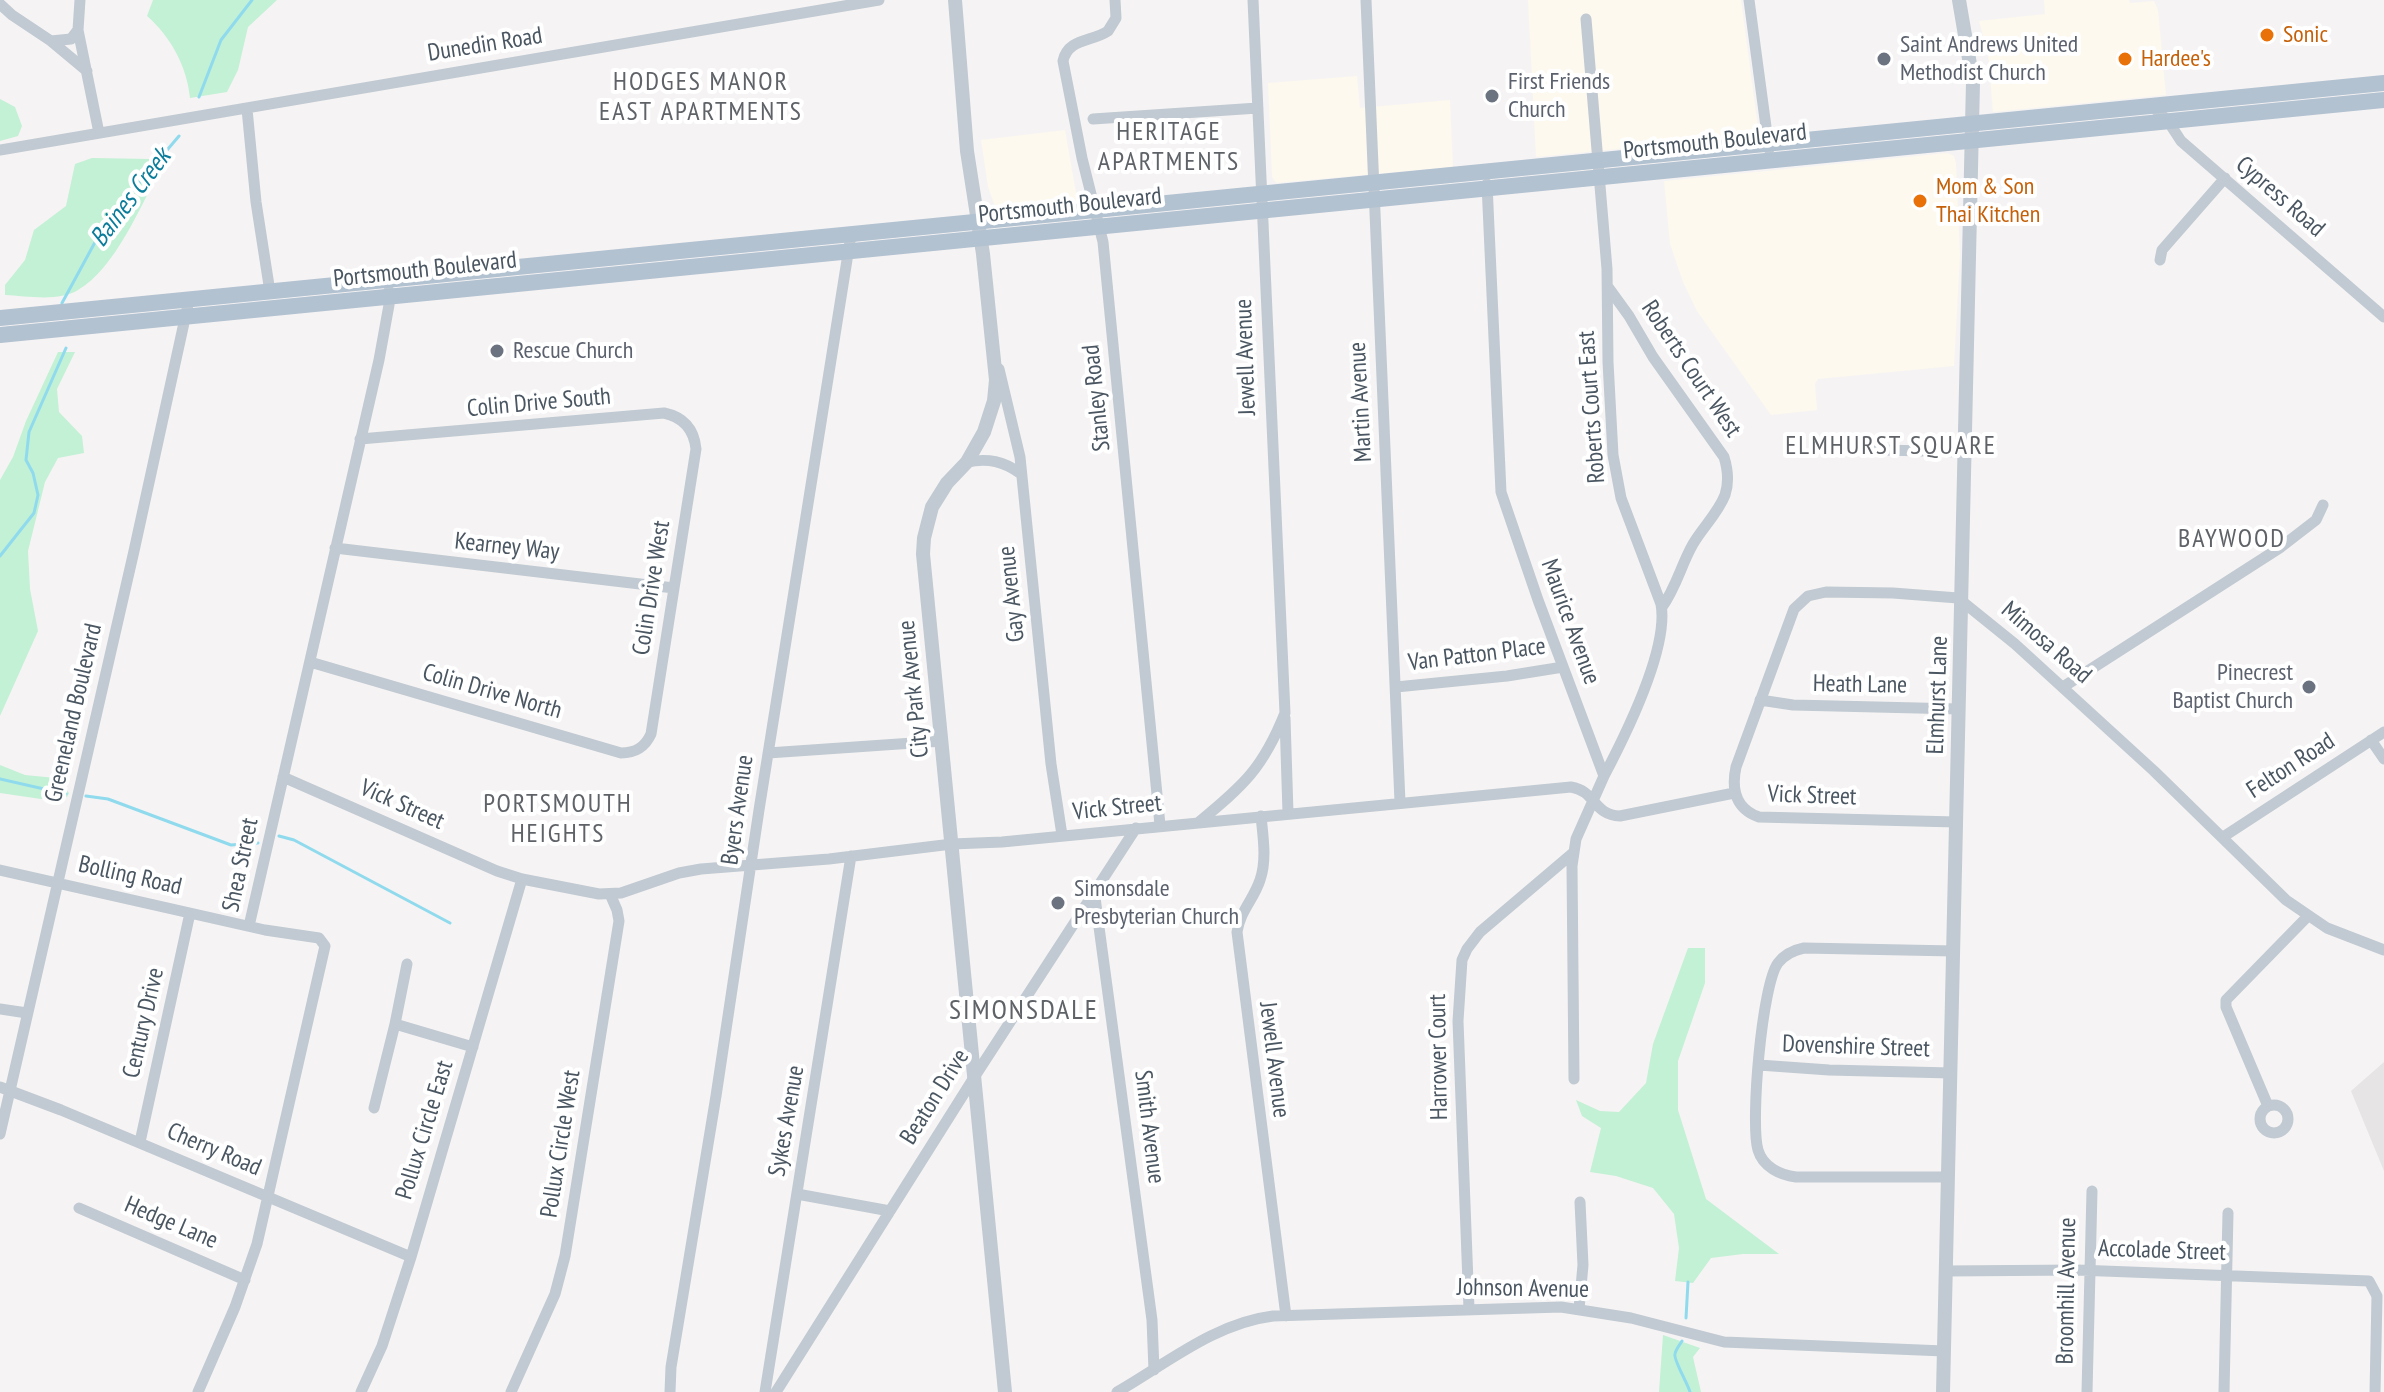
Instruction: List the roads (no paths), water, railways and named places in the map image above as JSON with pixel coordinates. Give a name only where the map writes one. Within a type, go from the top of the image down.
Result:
[{"type":"main road","name":"Portsmouth Boulevard","points":[[0,335],[848,252],[1094,211],[1262,202],[1600,169],[1775,160],[2152,106],[2384,83]]},
{"type":"main road","name":"Portsmouth Boulevard","points":[[1600,169],[1767,144],[2168,121],[2384,100]]},
{"type":"main road","name":"Portsmouth Boulevard","points":[[0,318],[851,235],[1099,228],[1262,202]]},
{"type":"street","points":[[80,0],[78,30],[99,133]]},
{"type":"street","name":"Dunedin Road","points":[[0,150],[879,0]]},
{"type":"street","name":"City Park Avenue","points":[[955,0],[967,151],[980,231],[996,380],[990,415],[967,462],[932,507],[923,554],[1005,1392]]},
{"type":"street","name":"Stanley Road","points":[[1115,0],[1116,18],[1108,31],[1073,45],[1064,54],[1063,61],[1103,242],[1160,825]]},
{"type":"street","name":"Jewell Avenue","points":[[1253,0],[1288,813]]},
{"type":"street","name":"Martin Avenue","points":[[1366,0],[1400,802]]},
{"type":"street","points":[[1749,0],[1767,144],[1775,160]]},
{"type":"street","name":"Elmhurst Lane","points":[[1943,1392],[1971,132],[1971,61],[1959,0]]},
{"type":"street","points":[[0,4],[87,71]]},
{"type":"street","name":"Roberts Court East","points":[[1586,19],[1608,286],[1608,362],[1616,477],[1662,607],[1659,646],[1621,743],[1604,776]]},
{"type":"street","points":[[51,41],[71,39],[78,30]]},
{"type":"street","name":"Cypress Road","points":[[2152,106],[2168,121],[2176,137],[2384,317]]},
{"type":"street","points":[[1093,119],[1258,108]]},
{"type":"street","points":[[247,109],[256,202],[270,292]]},
{"type":"street","points":[[2160,260],[2162,250],[2225,178]]},
{"type":"street","name":"Maurice Avenue","points":[[1486,180],[1501,492],[1604,776]]},
{"type":"street","name":"Byers Avenue","points":[[670,1392],[671,1367],[851,235]]},
{"type":"street","name":"Shea Street","points":[[198,1392],[245,1280],[268,1197],[325,946],[319,938],[249,926],[379,360],[389,298],[388,280]]},
{"type":"street","name":"Roberts Court West","points":[[1608,286],[1653,357],[1724,457],[1727,468],[1726,492],[1721,504],[1692,545],[1674,588],[1662,607]]},
{"type":"street","name":"Greeneland Boulevard","points":[[0,1134],[5,1089],[59,882],[189,300]]},
{"type":"street","name":"Gay Avenue","points":[[994,351],[1006,390],[1021,474],[1051,764],[1062,835]]},
{"type":"street","name":"Colin Drive South","points":[[360,439],[664,413],[688,426],[696,443],[695,454]]},
{"type":"street","points":[[1845,449],[1963,452]]},
{"type":"street","name":"Colin Drive West","points":[[652,729],[695,454]]},
{"type":"street","points":[[967,462],[979,459],[1002,462],[1021,474]]},
{"type":"street","points":[[2063,687],[2281,547],[2316,520],[2323,505]]},
{"type":"street","name":"Kearney Way","points":[[335,548],[674,588]]},
{"type":"street","points":[[1734,793],[1736,767],[1794,609],[1808,596],[1826,592],[1893,593],[1951,595],[1962,600]]},
{"type":"street","name":"Mimosa Road","points":[[1962,600],[2063,687],[2286,900],[2343,936],[2384,950]]},
{"type":"street","name":"Colin Drive North","points":[[310,662],[621,753],[642,747],[652,729]]},
{"type":"street","name":"Van Patton Place","points":[[1396,687],[1563,667]]},
{"type":"street","name":"Heath Lane","points":[[1760,700],[1793,705],[1959,709]]},
{"type":"street","name":"Jewell Avenue","points":[[1198,822],[1251,777],[1272,745],[1285,713]]},
{"type":"street","name":"Felton Road","points":[[2223,837],[2384,732]]},
{"type":"street","points":[[2371,740],[2384,759]]},
{"type":"street","points":[[768,753],[942,741]]},
{"type":"street","points":[[1574,1079],[1573,853],[1592,799],[1604,776]]},
{"type":"street","name":"Vick Street","points":[[283,777],[497,871],[522,879],[610,894],[679,873],[952,844],[1571,787],[1581,789],[1608,816],[1734,793],[1745,809],[1759,817],[1956,822]]},
{"type":"street","name":"Jewell Avenue","points":[[1261,816],[1264,865],[1255,892],[1239,920],[1237,932],[1286,1316]]},
{"type":"street","name":"Beaton Drive","points":[[776,1392],[1136,828]]},
{"type":"street","name":"Harrower Court","points":[[1469,1309],[1458,1021],[1462,960],[1480,932],[1573,853]]},
{"type":"street","name":"Sykes Avenue","points":[[765,1392],[851,856]]},
{"type":"street","name":"Bolling Road","points":[[0,870],[249,926]]},
{"type":"street","name":"Pollux Circle East","points":[[361,1392],[382,1346],[411,1257],[522,879]]},
{"type":"street","name":"Smith Avenue","points":[[1094,890],[1152,1320],[1154,1370]]},
{"type":"street","name":"Pollux Circle West","points":[[511,1392],[555,1294],[565,1256],[619,921],[610,894]]},
{"type":"street","name":"Century Drive","points":[[140,1142],[190,913]]},
{"type":"street","points":[[2268,1106],[2226,1007],[2226,1000],[2308,916]]},
{"type":"street","points":[[1948,1177],[1796,1177],[1778,1172],[1762,1159],[1756,1139],[1755,1102],[1766,1005],[1774,969],[1789,953],[1804,948],[1954,951]]},
{"type":"street","points":[[374,1108],[407,964]]},
{"type":"street","points":[[0,1009],[27,1013]]},
{"type":"street","points":[[395,1024],[473,1047]]},
{"type":"street","name":"Dovenshire Street","points":[[1759,1065],[1951,1073]]},
{"type":"street","name":"Cherry Road","points":[[5,1089],[140,1142],[411,1257]]},
{"type":"street","name":"Broomhill Avenue","points":[[2087,1392],[2092,1191]]},
{"type":"street","points":[[797,1194],[890,1211]]},
{"type":"street","points":[[1579,1309],[1583,1265],[1580,1202]]},
{"type":"street","name":"Hedge Lane","points":[[79,1208],[245,1280]]},
{"type":"street","points":[[2224,1392],[2228,1213]]},
{"type":"street","name":"Accolade Street","points":[[1946,1271],[2089,1271],[2363,1279],[2374,1286],[2377,1296],[2375,1392]]},
{"type":"street","name":"Johnson Avenue","points":[[1117,1392],[1229,1327],[1265,1317],[1469,1309],[1579,1309],[1631,1318],[1724,1342],[1944,1351]]},
{"type":"waterway","name":"Baines Creek","points":[[199,97],[221,40],[252,0]]},
{"type":"waterway","name":"Baines Creek","points":[[62,303],[106,222],[179,136]]},
{"type":"waterway","name":"Baines Creek","points":[[0,556],[34,513],[38,495],[33,473],[26,460],[29,432],[66,348]]},
{"type":"waterway","points":[[0,779],[66,794]]},
{"type":"waterway","points":[[86,796],[108,799],[231,845],[258,843]]},
{"type":"waterway","points":[[279,836],[294,840],[450,923]]},
{"type":"waterway","points":[[1686,1318],[1688,1282]]},
{"type":"waterway","points":[[1682,1341],[1675,1357],[1690,1392]]},
{"type":"place","name":"Sonic","points":[[2267,35]]},
{"type":"place","name":"Saint Andrews United Methodist Church","points":[[1884,59]]},
{"type":"place","name":"Hardee's","points":[[2125,59]]},
{"type":"place","name":"First Friends Church","points":[[1492,96]]},
{"type":"place","name":"Mom & Son Thai Kitchen","points":[[1920,201]]},
{"type":"place","name":"Rescue Church","points":[[497,351]]},
{"type":"place","name":"Pinecrest Baptist Church","points":[[2309,687]]},
{"type":"place","name":"Simonsdale Presbyterian Church","points":[[1058,903]]},
{"type":"district","name":"HODGES MANOR EAST APARTMENTS","points":[[701,98]]},
{"type":"district","name":"HERITAGE APARTMENTS","points":[[1169,148]]},
{"type":"district","name":"ELMHURST SQUARE","points":[[1891,447]]},
{"type":"district","name":"BAYWOOD","points":[[2232,540]]},
{"type":"district","name":"PORTSMOUTH HEIGHTS","points":[[558,820]]},
{"type":"district","name":"SIMONSDALE","points":[[1024,1011]]}]
